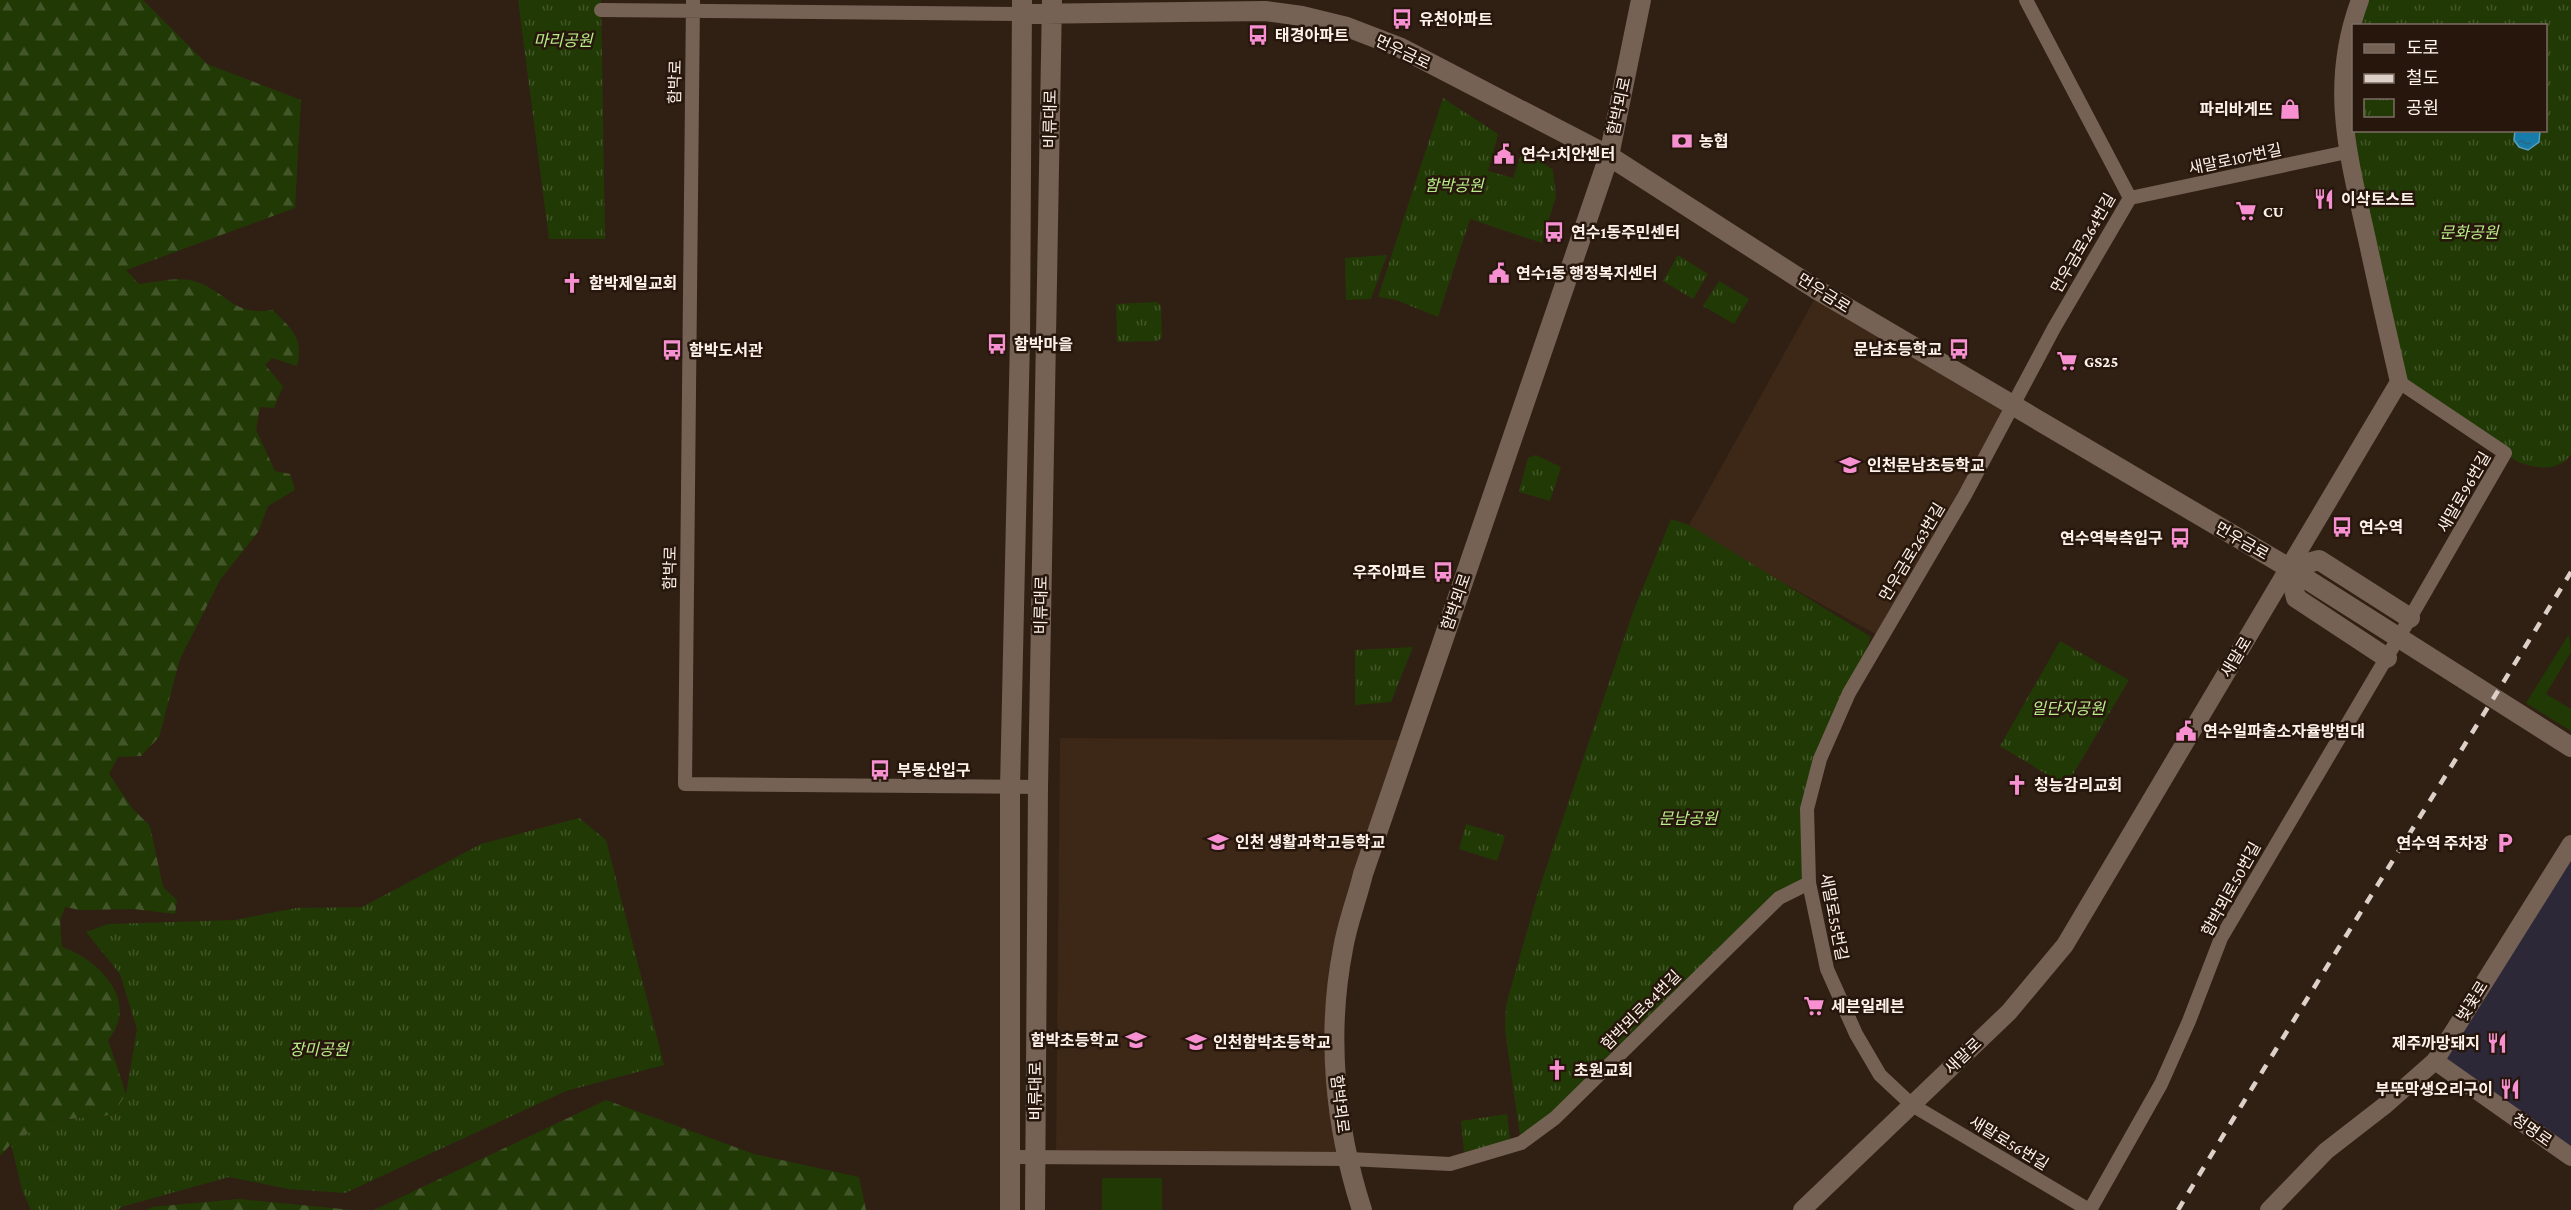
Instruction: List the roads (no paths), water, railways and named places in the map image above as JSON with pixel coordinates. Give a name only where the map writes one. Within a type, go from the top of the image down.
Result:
[{"type":"main road","name":"함박뫼로","points":[[1362,1210],[1340,1119],[1336,1070],[1335,1014],[1343,948],[1367,863],[1609,156],[1641,0]]},
{"type":"main road","name":"먼우금로","points":[[1022,7],[1243,10],[1302,16],[1336,24],[1399,47],[1609,156],[1819,291],[2289,568],[2571,747]]},
{"type":"main road","name":"비류대로","points":[[1010,1210],[1010,788],[1020,339],[1022,7]]},
{"type":"main road","name":"비류대로","points":[[1035,1210],[1038,787],[1052,7]]},
{"type":"main road","points":[[2387,658],[2296,598],[2289,568],[2319,561],[2410,618]]},
{"type":"street","name":"먼우금로264번길","points":[[2011,405],[2130,198],[2026,0]]},
{"type":"street","points":[[2360,0],[2353,18],[2344,71],[2342,111],[2347,152],[2399,382]]},
{"type":"street","points":[[601,10],[693,5],[1022,7]]},
{"type":"street","name":"함박로","points":[[693,5],[685,784],[1038,787]]},
{"type":"street","name":"새말로107번길","points":[[2130,198],[2347,152]]},
{"type":"street","name":"새말로","points":[[1802,1210],[2009,1012],[2065,945],[2399,382]]},
{"type":"street","name":"새말로96번길","points":[[2387,658],[2505,453],[2399,382]]},
{"type":"street","name":"먼우금로263번길","points":[[1839,714],[1965,495],[2011,405]]},
{"type":"street","name":"함박뫼로50번길","points":[[2090,1210],[2160,1084],[2189,1021],[2221,938],[2387,658]]},
{"type":"street","name":"새말로55번길","points":[[1839,714],[1820,759],[1808,809],[1809,883],[1827,969],[1856,1034],[1880,1075],[1912,1105]]},
{"type":"street","name":"벚꽃로","points":[[2269,1210],[2326,1151],[2384,1106],[2435,1061],[2571,844]]},
{"type":"street","name":"함박뫼로84번길","points":[[1010,1157],[1349,1159],[1450,1164],[1521,1143],[1556,1118],[1779,898],[1809,883]]},
{"type":"street","name":"청명로","points":[[2435,1061],[2571,1157]]},
{"type":"street","name":"새말로56번길","points":[[1912,1105],[2090,1210]]},
{"type":"water","points":[[2515,132],[2540,132],[2539,142],[2528,150],[2519,147],[2514,140]]},
{"type":"railway","points":[[2178,1210],[2571,572]]},
{"type":"place","name":"유천아파트","points":[[1402,19]]},
{"type":"place","name":"태경아파트","points":[[1258,35]]},
{"type":"place","name":"파리바게뜨","points":[[2290,109]]},
{"type":"place","name":"농협","points":[[1682,141]]},
{"type":"place","name":"연수1치안센터","points":[[1504,154]]},
{"type":"place","name":"이삭토스트","points":[[2324,199]]},
{"type":"place","name":"CU","points":[[2246,211]]},
{"type":"place","name":"연수1동주민센터","points":[[1554,232]]},
{"type":"place","name":"연수1동 행정복지센터","points":[[1499,273]]},
{"type":"place","name":"함박제일교회","points":[[572,283]]},
{"type":"place","name":"함박마을","points":[[997,344]]},
{"type":"place","name":"문남초등학교","points":[[1959,349]]},
{"type":"place","name":"함박도서관","points":[[672,350]]},
{"type":"place","name":"GS25","points":[[2067,361]]},
{"type":"place","name":"인천문남초등학교","points":[[1850,465]]},
{"type":"place","name":"연수역","points":[[2342,527]]},
{"type":"place","name":"연수역북측입구","points":[[2180,538]]},
{"type":"place","name":"우주아파트","points":[[1443,572]]},
{"type":"place","name":"연수일파출소자율방범대","points":[[2186,731]]},
{"type":"place","name":"부동산입구","points":[[880,770]]},
{"type":"place","name":"청능감리교회","points":[[2017,785]]},
{"type":"place","name":"인천 생활과학고등학교","points":[[1218,842]]},
{"type":"place","name":"연수역 주차장","points":[[2505,843]]},
{"type":"place","name":"세븐일레븐","points":[[1814,1006]]},
{"type":"place","name":"함박초등학교","points":[[1136,1040]]},
{"type":"place","name":"인천함박초등학교","points":[[1196,1042]]},
{"type":"place","name":"제주까망돼지","points":[[2497,1043]]},
{"type":"place","name":"초원교회","points":[[1557,1070]]},
{"type":"place","name":"부뚜막생오리구이","points":[[2510,1089]]},
{"type":"park label","name":"마리공원","points":[[563,40]]},
{"type":"park label","name":"함박공원","points":[[1454,185]]},
{"type":"park label","name":"문화공원","points":[[2469,232]]},
{"type":"park label","name":"일단지공원","points":[[2068,708]]},
{"type":"park label","name":"문남공원","points":[[1688,818]]},
{"type":"park label","name":"장미공원","points":[[319,1049]]}]
